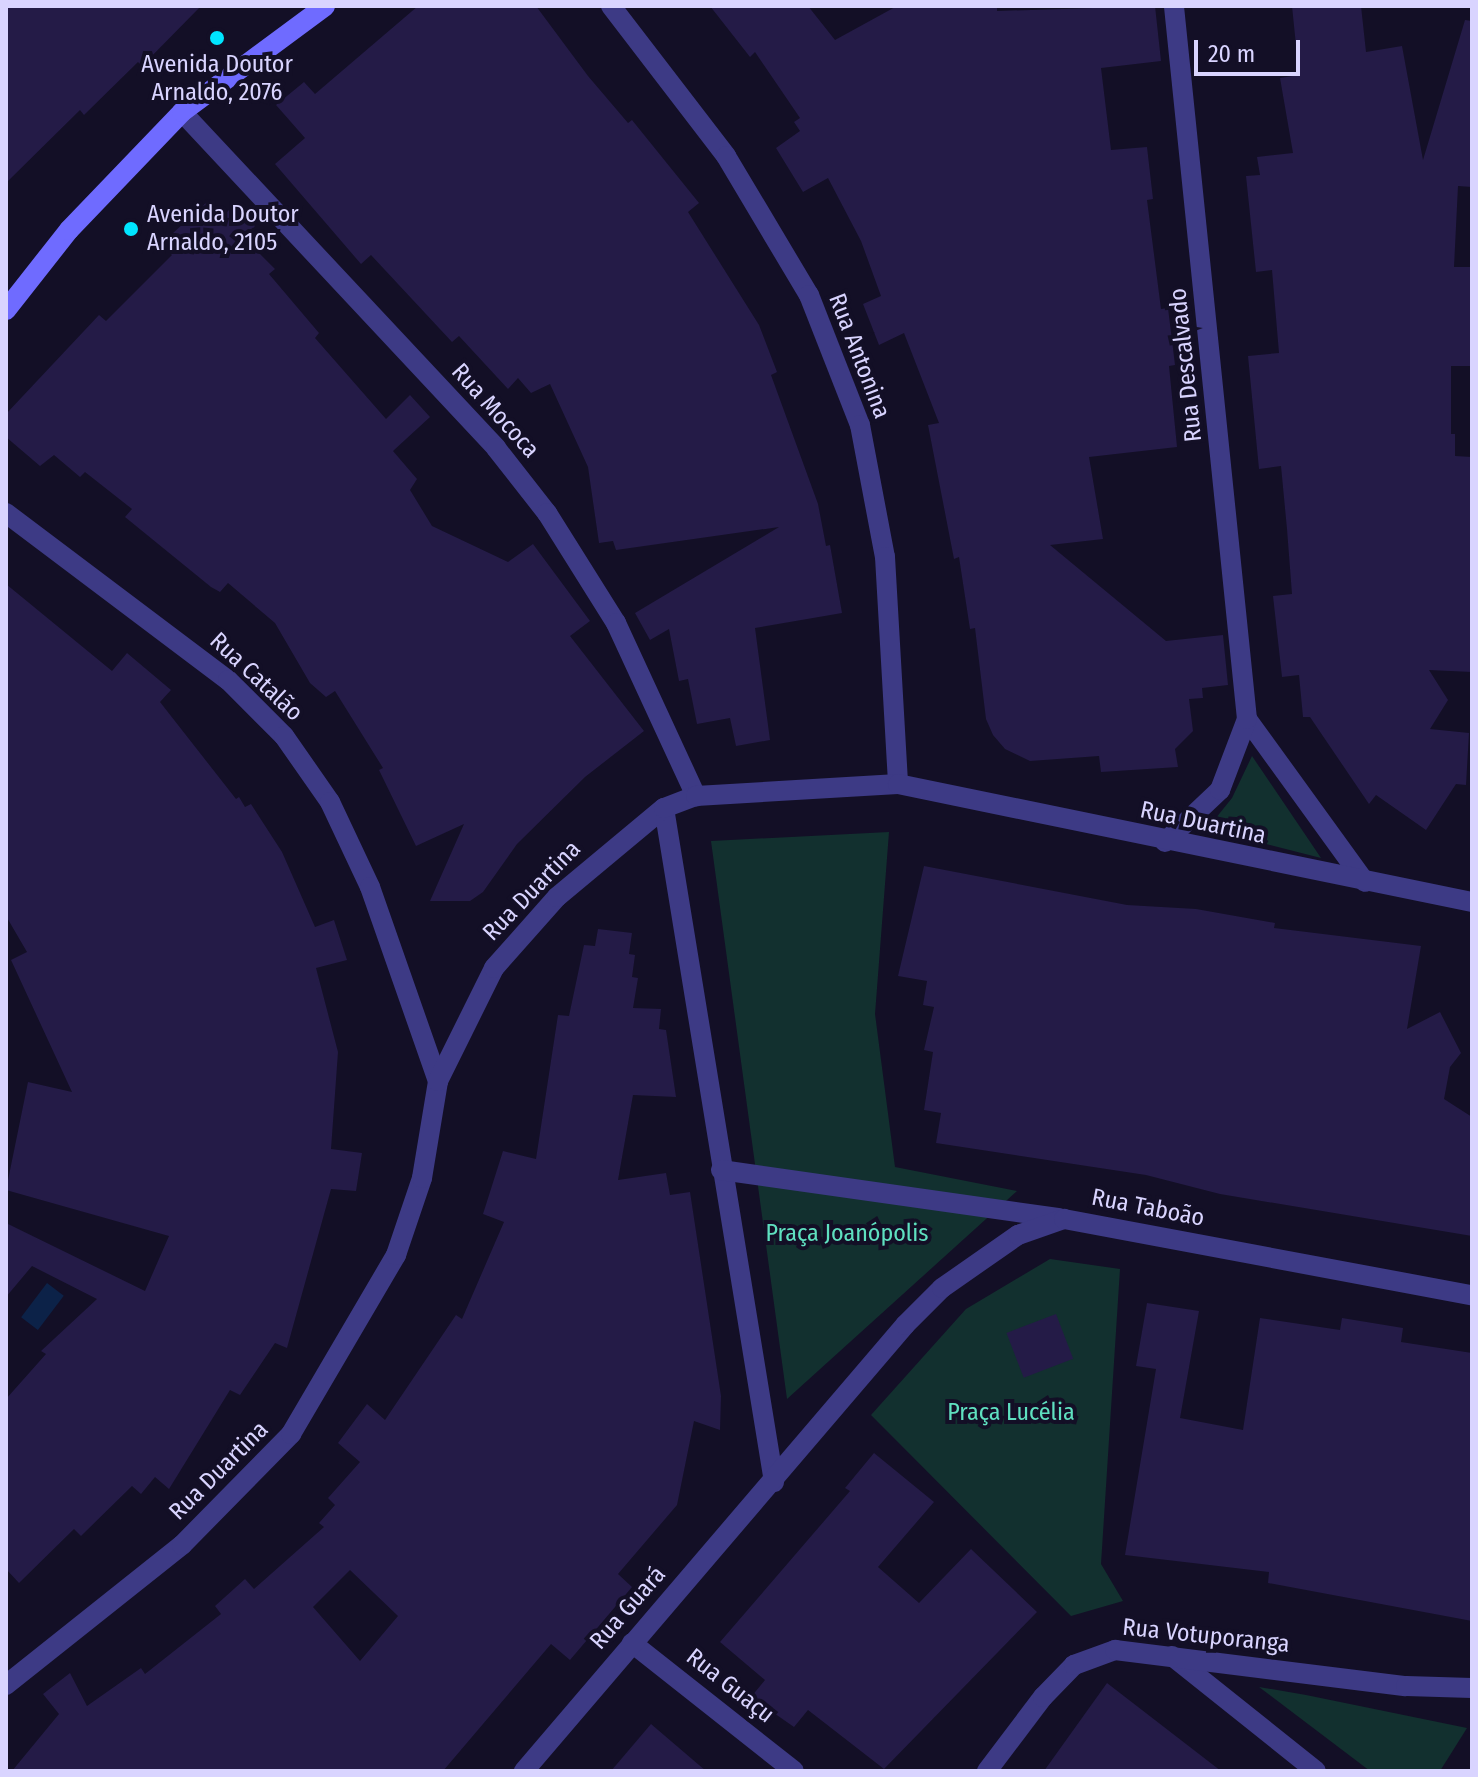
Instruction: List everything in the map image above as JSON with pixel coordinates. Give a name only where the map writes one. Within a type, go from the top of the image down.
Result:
[{"type":"main road","points":[[6,310],[69,230],[182,112],[325,6]]},
{"type":"street","name":"Rua Antonina","points":[[611,6],[726,156],[787,257],[809,295],[860,425],[885,557],[898,784]]},
{"type":"street","name":"Rua Descalvado","points":[[1165,842],[1220,790],[1247,719],[1174,6]]},
{"type":"street","name":"Rua Mococa","points":[[182,112],[496,448],[547,513],[616,623],[696,796]]},
{"type":"street","name":"Rua Catalão","points":[[6,513],[228,680],[284,736],[330,802],[370,887],[438,1081]]},
{"type":"street","points":[[1247,719],[1365,882]]},
{"type":"street","name":"Rua Duartina","points":[[6,1685],[182,1545],[291,1434],[396,1255],[422,1178],[438,1081],[494,968],[557,897],[664,808],[696,796],[898,784],[1165,842],[1472,902]]},
{"type":"street","points":[[664,808],[774,1482]]},
{"type":"street","points":[[721,1170],[1064,1219]]},
{"type":"street","name":"Rua Taboão","points":[[774,1482],[942,1288],[1018,1235],[1064,1219],[1472,1295]]},
{"type":"street","name":"Rua Guará","points":[[524,1771],[774,1482]]},
{"type":"street","name":"Rua Guaçu","points":[[632,1643],[794,1771]]},
{"type":"street","name":"Rua Votuporanga","points":[[987,1771],[1043,1697],[1074,1665],[1115,1650],[1406,1686],[1472,1688]]},
{"type":"street","points":[[1171,1655],[1316,1771]]},
{"type":"green space","points":[[1252,756],[1321,858],[1207,829],[1232,798]]},
{"type":"green space","name":"Praça Joanópolis","points":[[889,832],[875,1014],[895,1167],[1017,1191],[787,1399],[711,841]]},
{"type":"green space","name":"Praça Lucélia","points":[[1050,1259],[1120,1269],[1101,1564],[1123,1601],[1071,1616],[871,1415],[966,1309]]},
{"type":"green space","points":[[1259,1687],[1467,1728],[1440,1771],[1370,1771]]},
{"type":"water","points":[[47,1283],[64,1296],[38,1330],[21,1317]]},
{"type":"building","points":[[6,6],[201,6],[142,66],[138,62],[84,115],[80,110],[6,183]]},
{"type":"building","points":[[418,6],[536,6],[588,76],[628,123],[632,120],[699,203],[688,212],[759,325],[777,372],[771,375],[818,504],[826,546],[830,545],[842,613],[755,628],[770,740],[736,746],[730,718],[697,724],[688,679],[679,681],[669,629],[650,640],[635,613],[779,527],[616,550],[613,541],[599,543],[588,467],[550,384],[531,393],[518,378],[508,389],[459,336],[452,342],[371,255],[361,264],[275,164],[305,138],[276,105],[304,82],[315,94]]},
{"type":"building","points":[[710,6],[808,6],[835,40],[897,6],[997,6],[997,11],[1155,6],[1161,61],[1101,68],[1111,150],[1147,147],[1153,199],[1147,200],[1161,309],[1168,308],[1175,365],[1169,366],[1177,447],[1089,457],[1103,539],[1050,545],[1166,641],[1223,635],[1228,685],[1202,688],[1203,698],[1189,699],[1193,731],[1175,749],[1178,767],[1101,772],[1099,756],[1030,761],[1005,749],[993,735],[986,719],[975,628],[970,629],[959,557],[954,559],[928,425],[939,423],[904,333],[879,345],[863,304],[881,296],[861,241],[828,178],[803,192],[776,148],[800,131],[794,122],[800,118],[755,52],[750,57]]},
{"type":"building","points":[[1292,6],[1361,6],[1366,52],[1402,46],[1423,160],[1465,20],[1472,21],[1472,187],[1458,186],[1454,267],[1472,267],[1470,366],[1451,366],[1451,434],[1455,434],[1455,456],[1472,457],[1472,672],[1429,670],[1448,700],[1430,729],[1469,733],[1466,785],[1456,784],[1426,830],[1376,795],[1369,804],[1310,717],[1303,717],[1299,675],[1282,677],[1273,596],[1292,594],[1281,466],[1259,469],[1248,356],[1279,353],[1272,270],[1256,272],[1246,176],[1260,175],[1257,157],[1293,153],[1280,78],[1299,75]]},
{"type":"building","points":[[208,201],[223,216],[235,204],[255,226],[244,238],[275,269],[269,274],[319,333],[315,338],[386,419],[410,395],[430,417],[393,451],[417,479],[410,490],[432,526],[508,562],[533,544],[590,621],[570,636],[644,731],[585,777],[517,844],[483,892],[470,901],[430,901],[464,824],[416,846],[379,770],[383,768],[335,691],[326,697],[310,683],[275,623],[228,583],[220,592],[211,587],[125,517],[132,509],[85,472],[80,477],[54,455],[40,466],[6,437],[6,414],[99,315],[106,321],[172,255],[161,244]]},
{"type":"building","points":[[6,584],[112,671],[127,653],[171,690],[160,702],[236,799],[239,797],[245,807],[251,804],[282,852],[315,927],[334,920],[347,960],[316,968],[338,1052],[331,1149],[362,1153],[356,1191],[331,1189],[287,1348],[275,1343],[240,1395],[230,1390],[169,1489],[155,1477],[141,1494],[132,1486],[81,1536],[74,1529],[19,1583],[6,1569],[6,1399],[46,1354],[41,1351],[97,1299],[32,1266],[6,1297],[6,1223],[145,1291],[169,1236],[6,1190],[28,1082],[72,1092],[11,960],[27,952],[6,916]]},
{"type":"building","points":[[924,866],[1127,905],[1196,909],[1275,923],[1274,928],[1421,946],[1407,1029],[1440,1012],[1461,1053],[1450,1067],[1444,1099],[1472,1117],[1472,1236],[1220,1194],[1146,1175],[936,1143],[941,1113],[924,1110],[933,1052],[924,1050],[934,1007],[923,1005],[927,981],[898,976]]},
{"type":"building","points":[[598,929],[632,933],[629,954],[635,955],[632,977],[638,978],[633,1008],[661,1009],[659,1029],[666,1030],[676,1097],[633,1095],[618,1180],[666,1173],[670,1195],[690,1192],[721,1396],[720,1430],[694,1421],[677,1505],[618,1574],[632,1587],[570,1660],[551,1644],[443,1771],[12,1771],[59,1714],[43,1694],[70,1673],[87,1706],[141,1668],[145,1674],[221,1614],[215,1606],[245,1579],[254,1589],[324,1527],[319,1523],[335,1505],[328,1498],[360,1462],[338,1443],[367,1404],[385,1420],[456,1315],[462,1319],[504,1222],[483,1214],[503,1151],[536,1159],[558,1015],[569,1016],[584,945],[595,946]],"holes":[[[350,1570],[398,1616],[360,1661],[313,1607]]]},
{"type":"building","points":[[1147,1303],[1199,1311],[1180,1418],[1243,1430],[1260,1318],[1340,1330],[1342,1318],[1403,1328],[1401,1342],[1472,1353],[1472,1621],[1268,1583],[1269,1572],[1125,1555],[1156,1369],[1136,1366]]},
{"type":"building","points":[[1056,1314],[1073,1359],[1024,1378],[1007,1333]]},
{"type":"building","points":[[874,1453],[934,1502],[878,1567],[919,1603],[971,1549],[1037,1612],[884,1769],[808,1710],[794,1727],[751,1697],[765,1680],[720,1642],[850,1491],[845,1488]]},
{"type":"building","points":[[1107,1683],[1221,1771],[1044,1771]]},
{"type":"building","points":[[651,1724],[706,1771],[611,1771]]},
{"type":"place","name":"Avenida Doutor Arnaldo, 2076","points":[[217,38]]},
{"type":"place","name":"Avenida Doutor Arnaldo, 2105","points":[[131,229]]}]
